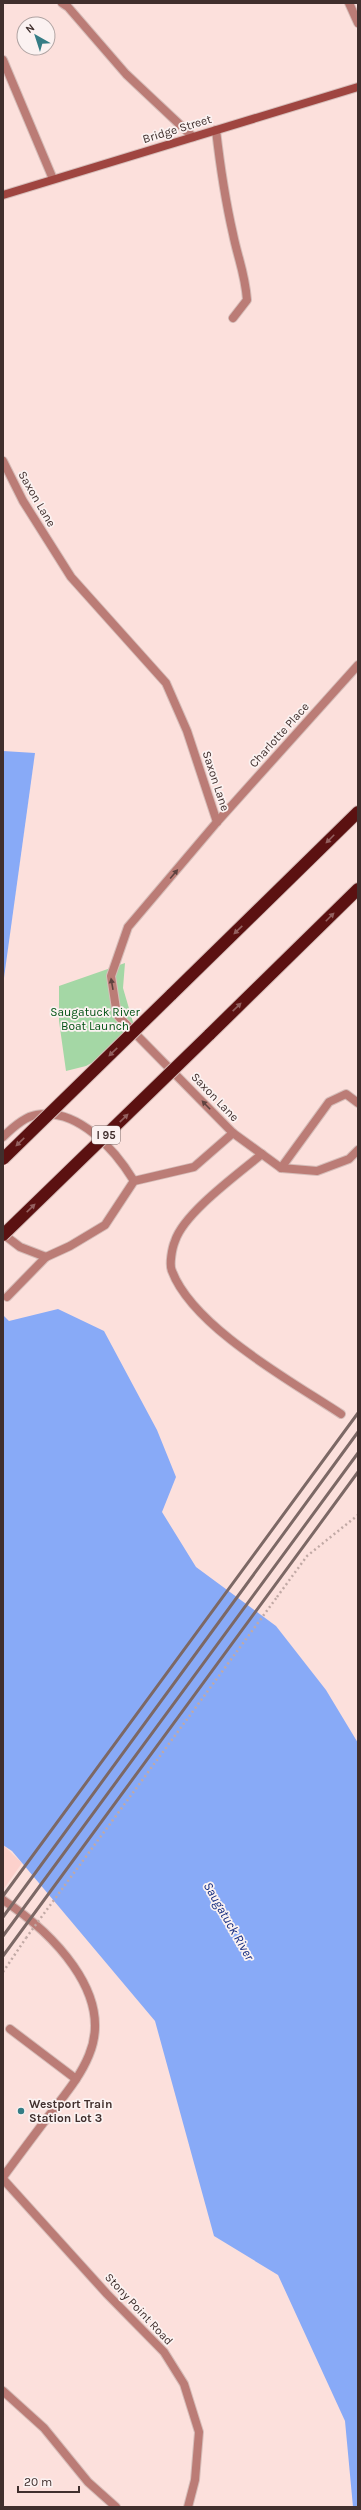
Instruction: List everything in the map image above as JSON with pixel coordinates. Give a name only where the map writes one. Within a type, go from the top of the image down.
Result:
[{"type":"highway","points":[[3,1159],[358,812]]},
{"type":"highway","name":"I 95","points":[[3,1235],[210,1035],[358,889]]},
{"type":"main road","name":"Bridge Street","points":[[3,195],[358,87]]},
{"type":"street","points":[[62,3],[68,7],[126,74],[193,137]]},
{"type":"street","points":[[349,3],[358,23]]},
{"type":"street","points":[[3,60],[54,180]]},
{"type":"street","points":[[216,130],[222,186],[233,236],[245,276],[247,300],[233,318]]},
{"type":"street","name":"Saxon Lane","points":[[3,461],[23,501],[71,577],[166,683],[187,731],[217,822],[128,927],[111,976],[117,1015],[233,1133],[281,1168]]},
{"type":"street","name":"Charlotte Place","points":[[217,822],[358,664]]},
{"type":"street","points":[[281,1168],[329,1102],[346,1094],[358,1102]]},
{"type":"street","points":[[3,1137],[12,1128],[35,1115],[66,1117],[92,1132],[119,1157],[134,1181]]},
{"type":"street","points":[[7,1297],[46,1257],[70,1246],[105,1225],[134,1181],[194,1167],[233,1133]]},
{"type":"street","points":[[281,1168],[317,1171],[349,1159],[358,1150]]},
{"type":"street","points":[[262,1154],[196,1210],[175,1241],[171,1270],[188,1300],[231,1341],[341,1414]]},
{"type":"street","points":[[3,1235],[20,1247],[46,1257]]},
{"type":"street","points":[[3,1900],[48,1936],[63,1952],[78,1974],[93,2012],[95,2034],[92,2045],[76,2079],[3,2178]]},
{"type":"street","points":[[10,2029],[76,2079]]},
{"type":"street","name":"Stony Point Road","points":[[3,2178],[107,2294],[164,2352],[184,2384],[199,2432],[195,2480],[188,2507]]},
{"type":"street","points":[[3,2392],[44,2428],[88,2482],[116,2507]]},
{"type":"path","points":[[3,1972],[26,1938],[307,1556],[358,1515]]},
{"type":"shaded area","points":[[3,1845],[22,1863],[3,1890]]},
{"type":"green space","name":"Saugatuck River Boat Launch","points":[[125,963],[123,988],[135,1029],[123,1046],[86,1066],[66,1071],[59,1021],[59,986]]},
{"type":"water","points":[[3,751],[35,753],[3,985]]},
{"type":"water","name":"Saugatuck River","points":[[58,1309],[104,1331],[157,1430],[176,1477],[162,1512],[196,1567],[276,1626],[326,1690],[358,1743],[358,2507],[353,2507],[345,2421],[278,2275],[214,2236],[155,2021],[12,1851],[3,1845],[3,1315],[9,1321]]},
{"type":"railway","points":[[3,1896],[358,1413]]},
{"type":"railway","points":[[3,1917],[358,1432]]},
{"type":"railway","points":[[3,1936],[358,1453]]},
{"type":"railway","points":[[3,1956],[358,1472]]},
{"type":"place","name":"Westport Train Station Lot 3","points":[[21,2111]]}]
